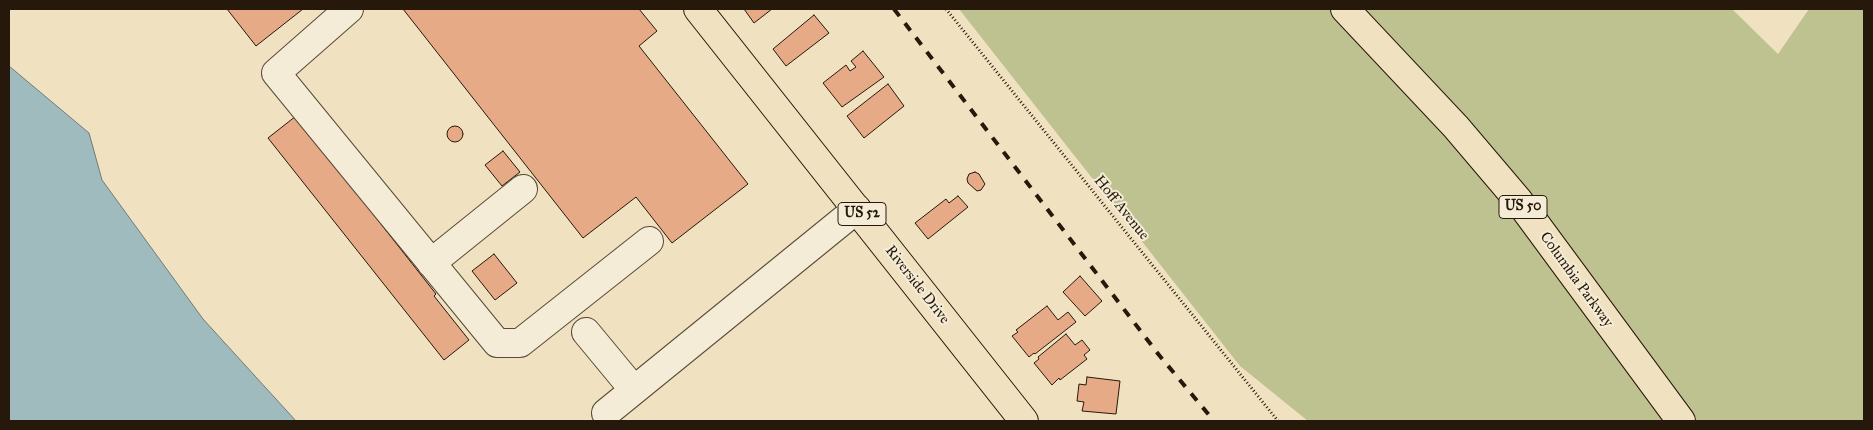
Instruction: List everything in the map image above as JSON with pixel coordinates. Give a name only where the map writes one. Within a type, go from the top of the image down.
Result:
[{"type":"main road","name":"Riverside Drive","points":[[698,9],[1024,421]]},
{"type":"main road","name":"Columbia Parkway","points":[[1345,9],[1456,126],[1518,200],[1681,421]]},
{"type":"lane","points":[[349,9],[276,73],[497,343],[520,343],[649,241]]},
{"type":"lane","points":[[431,263],[524,188]]},
{"type":"lane","points":[[606,414],[857,209]]},
{"type":"lane","points":[[586,332],[634,390]]},
{"type":"path","name":"Hoff Avenue","points":[[946,9],[1278,421]]},
{"type":"green space","points":[[959,9],[1732,9],[1778,54],[1809,9],[1864,9],[1864,421],[1308,421],[1240,366]]},
{"type":"water","points":[[9,66],[89,133],[102,180],[203,319],[296,421],[9,421]]},
{"type":"building","points":[[227,9],[303,9],[256,46]]},
{"type":"building","points":[[403,9],[639,9],[657,31],[639,46],[748,184],[672,243],[636,197],[583,238]]},
{"type":"building","points":[[744,9],[772,9],[754,23]]},
{"type":"building","points":[[814,15],[829,33],[786,66],[773,49]]},
{"type":"building","points":[[863,51],[884,77],[842,107],[823,83],[846,65],[850,71],[856,67],[851,61]]},
{"type":"building","points":[[888,84],[904,106],[864,138],[847,116]]},
{"type":"building","points":[[296,116],[436,294],[434,296],[469,340],[444,360],[268,138]]},
{"type":"building","points":[[455,126],[463,134],[455,142],[447,134]]},
{"type":"building","points":[[503,151],[520,172],[502,186],[485,165]]},
{"type":"building","points":[[975,172],[979,174],[985,184],[981,190],[977,191],[968,183],[967,179],[969,174]]},
{"type":"building","points":[[958,196],[968,207],[928,239],[915,223],[946,199],[949,203]]},
{"type":"building","points":[[494,254],[517,283],[495,300],[472,271]]},
{"type":"building","points":[[1080,276],[1102,301],[1085,316],[1063,292]]},
{"type":"building","points":[[1047,306],[1058,320],[1068,312],[1076,322],[1029,357],[1012,336],[1018,332],[1016,330]]},
{"type":"building","points":[[1066,334],[1075,345],[1082,340],[1090,350],[1084,355],[1087,359],[1052,385],[1034,363],[1039,359],[1038,357]]},
{"type":"building","points":[[1087,377],[1120,381],[1116,414],[1082,411],[1084,402],[1077,401],[1079,384],[1086,385]]},
{"type":"railway","points":[[894,9],[1159,355],[1214,421]]}]
